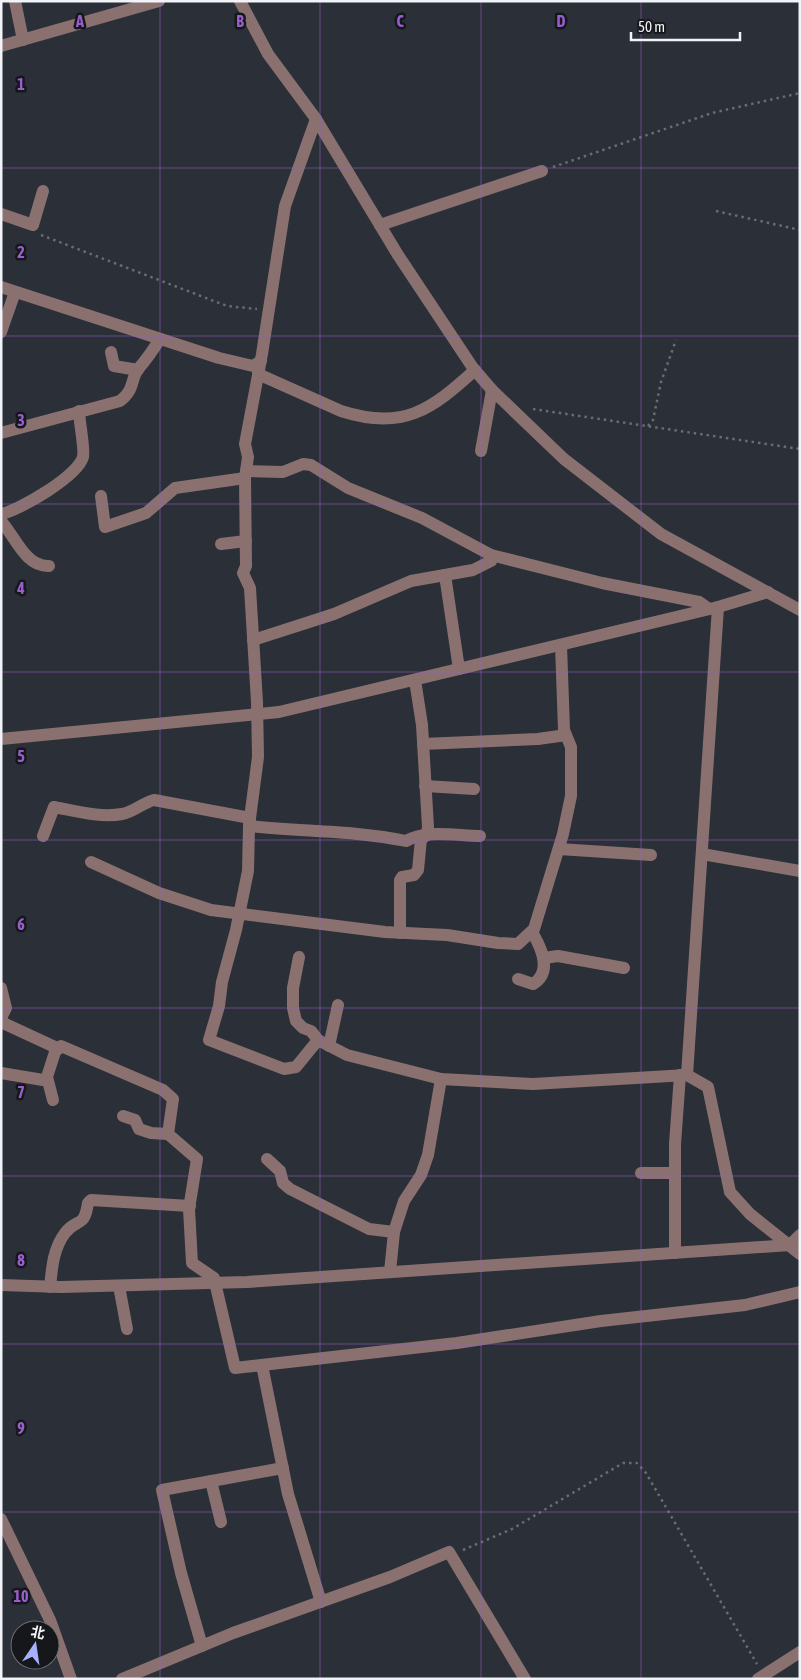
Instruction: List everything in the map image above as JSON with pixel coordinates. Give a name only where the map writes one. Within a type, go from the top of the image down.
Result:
[{"type":"street","points":[[15,1],[23,40]]},
{"type":"street","points":[[1,46],[141,4],[160,1]]},
{"type":"street","points":[[240,1],[268,54],[316,119],[380,225],[475,370],[492,390],[564,459],[661,534],[800,610]]},
{"type":"street","points":[[316,119],[284,206],[261,361],[245,444],[248,457],[245,475],[246,566],[243,573],[250,588],[258,702],[256,715],[258,757],[250,822],[248,871],[222,982],[219,1006],[209,1040],[284,1069],[296,1067],[324,1043],[338,1005]]},
{"type":"street","points":[[380,225],[542,171]]},
{"type":"street","points":[[1,214],[32,225],[43,191]]},
{"type":"street","points":[[1,287],[160,339],[253,366],[261,361]]},
{"type":"street","points":[[1,332],[14,292]]},
{"type":"street","points":[[1,432],[120,401],[131,392],[138,370],[160,339]]},
{"type":"street","points":[[111,352],[114,366],[138,370]]},
{"type":"street","points":[[258,374],[347,413],[393,419],[426,410],[448,395],[475,370]]},
{"type":"street","points":[[481,451],[492,390]]},
{"type":"street","points":[[1,514],[13,511],[36,499],[80,465],[84,453],[79,411]]},
{"type":"street","points":[[101,496],[105,527],[146,513],[175,488],[245,475],[283,472],[303,464],[311,465],[356,492],[422,518],[491,554],[602,583],[699,602],[714,608]]},
{"type":"street","points":[[1,521],[17,546],[35,562],[44,567],[49,566]]},
{"type":"street","points":[[221,544],[246,541]]},
{"type":"street","points":[[253,640],[334,614],[412,581],[473,570],[491,561],[491,554]]},
{"type":"street","points":[[445,575],[459,669]]},
{"type":"street","points":[[1,739],[279,712],[714,608],[768,592]]},
{"type":"street","points":[[675,1253],[675,1173],[702,854],[714,608]]},
{"type":"street","points":[[91,862],[159,893],[211,910],[400,933],[447,935],[498,944],[518,944],[532,932],[559,849],[571,796],[571,747],[566,735],[560,645]]},
{"type":"street","points":[[415,680],[423,744],[427,835]]},
{"type":"street","points":[[423,744],[538,739],[566,735]]},
{"type":"street","points":[[425,786],[474,789]]},
{"type":"street","points":[[43,836],[54,807],[80,813],[120,815],[131,812],[145,802],[154,800],[288,830],[361,833],[406,841],[414,836],[427,835],[480,836]]},
{"type":"street","points":[[400,933],[400,880],[402,876],[414,874],[418,870],[421,839],[427,835]]},
{"type":"street","points":[[559,849],[651,855]]},
{"type":"street","points":[[702,854],[800,871]]},
{"type":"street","points":[[518,979],[533,984],[537,981],[543,970],[544,958],[541,946],[532,932]]},
{"type":"street","points":[[544,958],[558,956],[624,968]]},
{"type":"street","points":[[300,957],[293,988],[293,1008],[296,1021],[324,1043],[347,1055],[441,1079],[533,1084],[684,1075],[708,1087],[730,1192],[750,1214],[790,1244],[800,1254]]},
{"type":"street","points":[[1,988],[6,1008],[1,1020],[57,1048],[61,1046],[169,1094],[173,1099],[168,1134]]},
{"type":"street","points":[[53,1100],[47,1077],[57,1048]]},
{"type":"street","points":[[1,1073],[36,1080],[47,1077]]},
{"type":"street","points":[[390,1272],[394,1232],[404,1201],[422,1175],[428,1155],[441,1079]]},
{"type":"street","points":[[123,1116],[134,1120],[140,1129],[151,1133],[168,1134],[197,1158],[190,1206],[192,1263],[214,1278],[235,1368],[457,1343],[601,1322],[745,1305],[800,1292]]},
{"type":"street","points":[[267,1159],[280,1171],[283,1182],[290,1189],[369,1229],[394,1232]]},
{"type":"street","points":[[641,1173],[675,1173]]},
{"type":"street","points":[[50,1287],[54,1256],[59,1243],[66,1232],[86,1217],[88,1203],[91,1200],[190,1206]]},
{"type":"street","points":[[1,1284],[50,1287],[214,1283],[790,1244],[800,1235]]},
{"type":"street","points":[[120,1286],[126,1329]]},
{"type":"street","points":[[262,1365],[288,1494],[321,1602]]},
{"type":"street","points":[[202,1646],[181,1573],[162,1490],[283,1468]]},
{"type":"street","points":[[211,1481],[220,1522]]},
{"type":"street","points":[[1,1519],[50,1620],[71,1679]]},
{"type":"street","points":[[122,1679],[202,1646],[449,1552],[525,1679]]},
{"type":"street","points":[[760,1677],[800,1652]]},
{"type":"path","points":[[542,171],[712,113],[800,93]]},
{"type":"path","points":[[716,211],[800,230]]},
{"type":"path","points":[[37,234],[227,306],[268,310]]},
{"type":"path","points":[[648,426],[653,420],[660,382],[676,340]]},
{"type":"path","points":[[532,409],[800,448]]},
{"type":"path","points":[[452,1555],[512,1529],[622,1462],[636,1463],[642,1467],[656,1488],[760,1677]]}]
